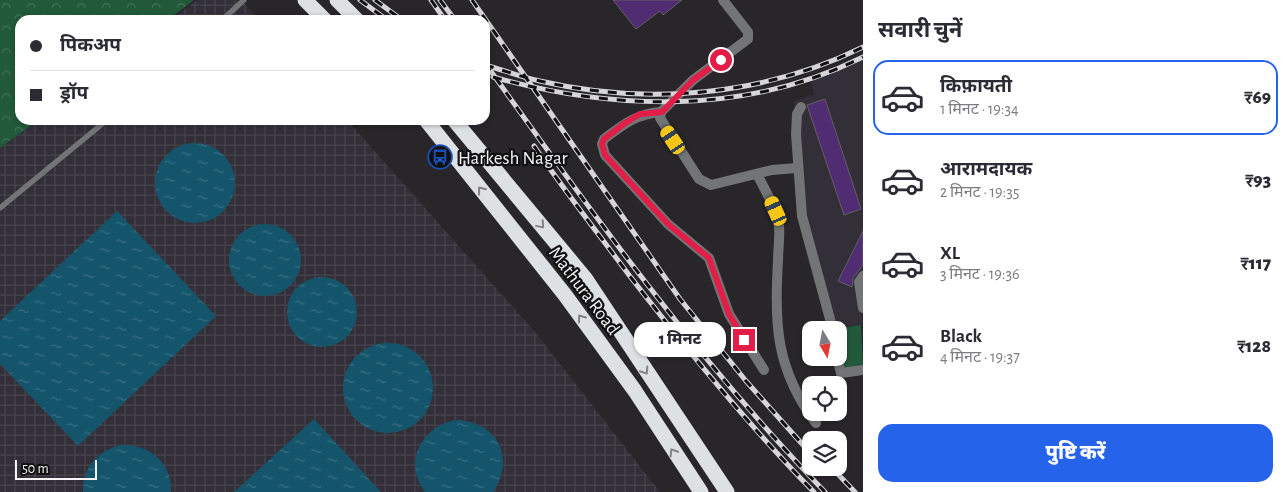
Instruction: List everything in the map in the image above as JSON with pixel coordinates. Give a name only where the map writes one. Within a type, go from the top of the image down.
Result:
[{"type":"highway","points":[[305,0],[320,15]]},
{"type":"highway","points":[[337,0],[352,15]]},
{"type":"highway","name":"Mathura Road","points":[[430,125],[565,295],[635,391],[701,492]]},
{"type":"highway","name":"Mathura Road","points":[[458,125],[585,278],[727,492]]},
{"type":"street","points":[[722,0],[748,32],[748,39],[693,80],[662,112],[660,118],[664,127],[699,179],[705,184],[718,184],[758,174],[797,168]]},
{"type":"street","points":[[801,107],[796,122],[797,168],[802,216],[831,321]]},
{"type":"street","points":[[662,112],[640,114],[625,123],[604,139],[602,149],[605,155],[668,224],[709,258],[729,314],[764,370]]},
{"type":"street","points":[[758,174],[776,211],[779,226],[777,320],[779,346],[792,384],[816,423]]},
{"type":"street","points":[[863,276],[859,282],[863,308]]},
{"type":"street","points":[[840,366],[842,373],[863,370]]},
{"type":"lane","points":[[228,15],[244,0]]},
{"type":"lane","points":[[0,208],[101,125]]},
{"type":"shaded area","points":[[197,0],[241,0],[254,15],[177,15]]},
{"type":"shaded area","points":[[863,56],[863,270],[857,281],[863,325],[848,326],[848,321],[830,321],[798,220],[794,101],[814,94],[810,77]]},
{"type":"shaded area","points":[[31,125],[351,125],[535,332],[660,492],[0,492],[0,148]]},
{"type":"green space","points":[[0,0],[194,0],[174,15],[15,15],[15,125],[31,125],[0,148]]},
{"type":"green space","points":[[861,325],[863,365],[845,368],[844,366],[848,366],[848,327]]},
{"type":"water","points":[[195,143],[210,146],[223,155],[232,168],[235,183],[232,198],[223,211],[210,220],[195,223],[180,220],[167,211],[158,198],[155,183],[158,168],[167,155],[180,146]]},
{"type":"water","points":[[117,211],[216,316],[78,446],[0,364],[0,321]]},
{"type":"water","points":[[265,224],[285,230],[295,240],[301,260],[295,280],[285,290],[265,296],[245,290],[235,280],[229,260],[235,240],[245,230]]},
{"type":"water","points":[[322,277],[335,280],[347,287],[354,299],[357,312],[354,325],[347,337],[335,344],[322,347],[309,344],[297,337],[290,325],[287,312],[290,299],[297,287],[309,280]]},
{"type":"water","points":[[388,343],[405,347],[420,356],[429,371],[433,388],[429,405],[420,420],[405,429],[388,433],[371,429],[356,420],[347,405],[343,388],[347,371],[356,356],[371,347]]},
{"type":"water","points":[[314,419],[381,492],[234,492]]},
{"type":"water","points":[[456,420],[470,422],[482,427],[492,434],[498,444],[502,455],[503,467],[500,479],[493,492],[425,492],[418,481],[415,469],[419,447],[434,430]]},
{"type":"water","points":[[121,445],[141,448],[157,457],[168,472],[171,492],[83,492],[85,475],[93,461],[105,451]]},
{"type":"building","points":[[613,0],[682,0],[663,15],[660,11],[636,29]]},
{"type":"building","points":[[825,99],[861,209],[844,215],[807,105]]},
{"type":"building","points":[[863,231],[863,265],[853,278],[852,287],[838,281]]},
{"type":"railway","points":[[360,0],[380,15]]},
{"type":"railway","points":[[375,0],[395,15]]},
{"type":"railway","points":[[431,0],[442,15]]},
{"type":"railway","points":[[440,0],[451,15]]},
{"type":"railway","points":[[472,0],[482,15]]},
{"type":"railway","points":[[490,26],[680,299],[746,381],[802,444]]},
{"type":"railway","points":[[490,66],[533,79],[581,89],[622,93],[704,92],[746,86],[786,76],[825,64],[863,47]]},
{"type":"railway","points":[[493,77],[539,88],[586,96],[633,101],[680,102],[727,98],[773,89],[819,76],[863,57]]},
{"type":"railway","points":[[490,70],[647,284],[733,391],[825,492]]},
{"type":"railway","points":[[534,146],[629,275],[695,359],[765,440],[814,492]]},
{"type":"railway","points":[[840,476],[855,492]]},
{"type":"place","name":"Harkesh Nagar","points":[[440,157]]},
{"type":"route","points":[[721,60],[693,80],[662,112],[640,114],[625,123],[604,139],[602,149],[605,155],[668,224],[709,258],[713,264],[729,314],[744,340]]}]
